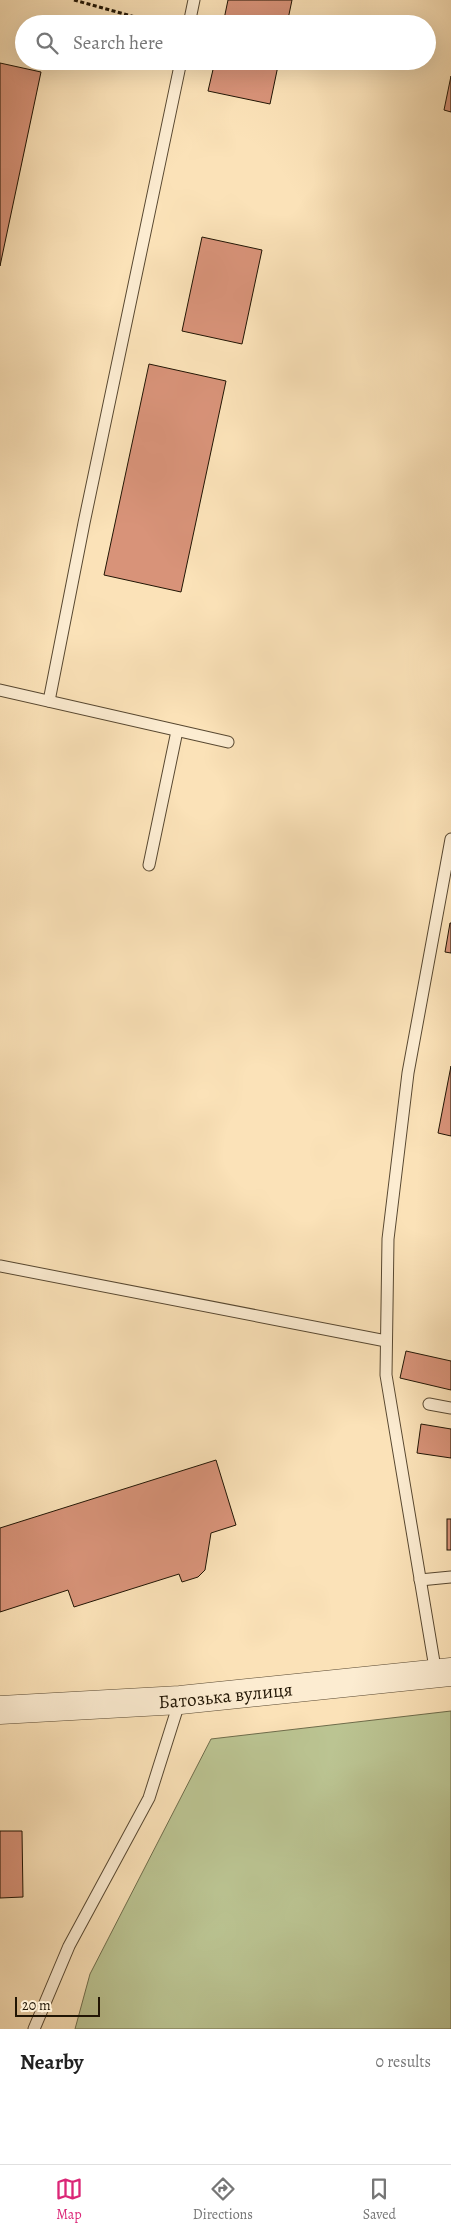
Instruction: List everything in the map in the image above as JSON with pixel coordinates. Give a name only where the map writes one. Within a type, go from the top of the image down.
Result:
[{"type":"street","name":"Батозька вулиця","points":[[0,1710],[180,1700],[443,1673]]},
{"type":"lane","points":[[191,15],[194,0]]},
{"type":"lane","points":[[49,701],[84,523],[179,70]]},
{"type":"lane","points":[[0,690],[228,742]]},
{"type":"lane","points":[[149,865],[177,730]]},
{"type":"lane","points":[[443,1673],[420,1580],[386,1375],[386,1341],[388,1239],[408,1073],[451,839]]},
{"type":"lane","points":[[0,1266],[386,1341]]},
{"type":"lane","points":[[429,1404],[451,1408]]},
{"type":"lane","points":[[420,1580],[451,1577]]},
{"type":"lane","points":[[34,2029],[69,1946],[149,1798],[180,1700]]},
{"type":"path","points":[[74,0],[128,15]]},
{"type":"green space","points":[[451,1711],[451,2029],[75,2029],[90,1974],[211,1739]]},
{"type":"building","points":[[228,0],[292,0],[289,15],[225,15]]},
{"type":"building","points":[[0,63],[15,66],[15,70],[41,72],[0,266]]},
{"type":"building","points":[[213,70],[277,70],[270,104],[208,91]]},
{"type":"building","points":[[451,76],[451,112],[444,110]]},
{"type":"building","points":[[202,237],[262,250],[242,344],[182,331]]},
{"type":"building","points":[[149,364],[226,381],[181,592],[104,575]]},
{"type":"building","points":[[451,923],[451,953],[445,952]]},
{"type":"building","points":[[451,1066],[451,1136],[438,1133]]},
{"type":"building","points":[[406,1351],[451,1361],[451,1390],[400,1378]]},
{"type":"building","points":[[421,1424],[451,1429],[451,1458],[417,1453]]},
{"type":"building","points":[[216,1460],[236,1525],[211,1533],[205,1570],[198,1577],[182,1582],[179,1574],[74,1607],[68,1590],[0,1612],[0,1528]]},
{"type":"building","points":[[447,1519],[451,1519],[451,1550],[447,1550]]},
{"type":"building","points":[[0,1831],[22,1831],[23,1897],[0,1898]]}]
